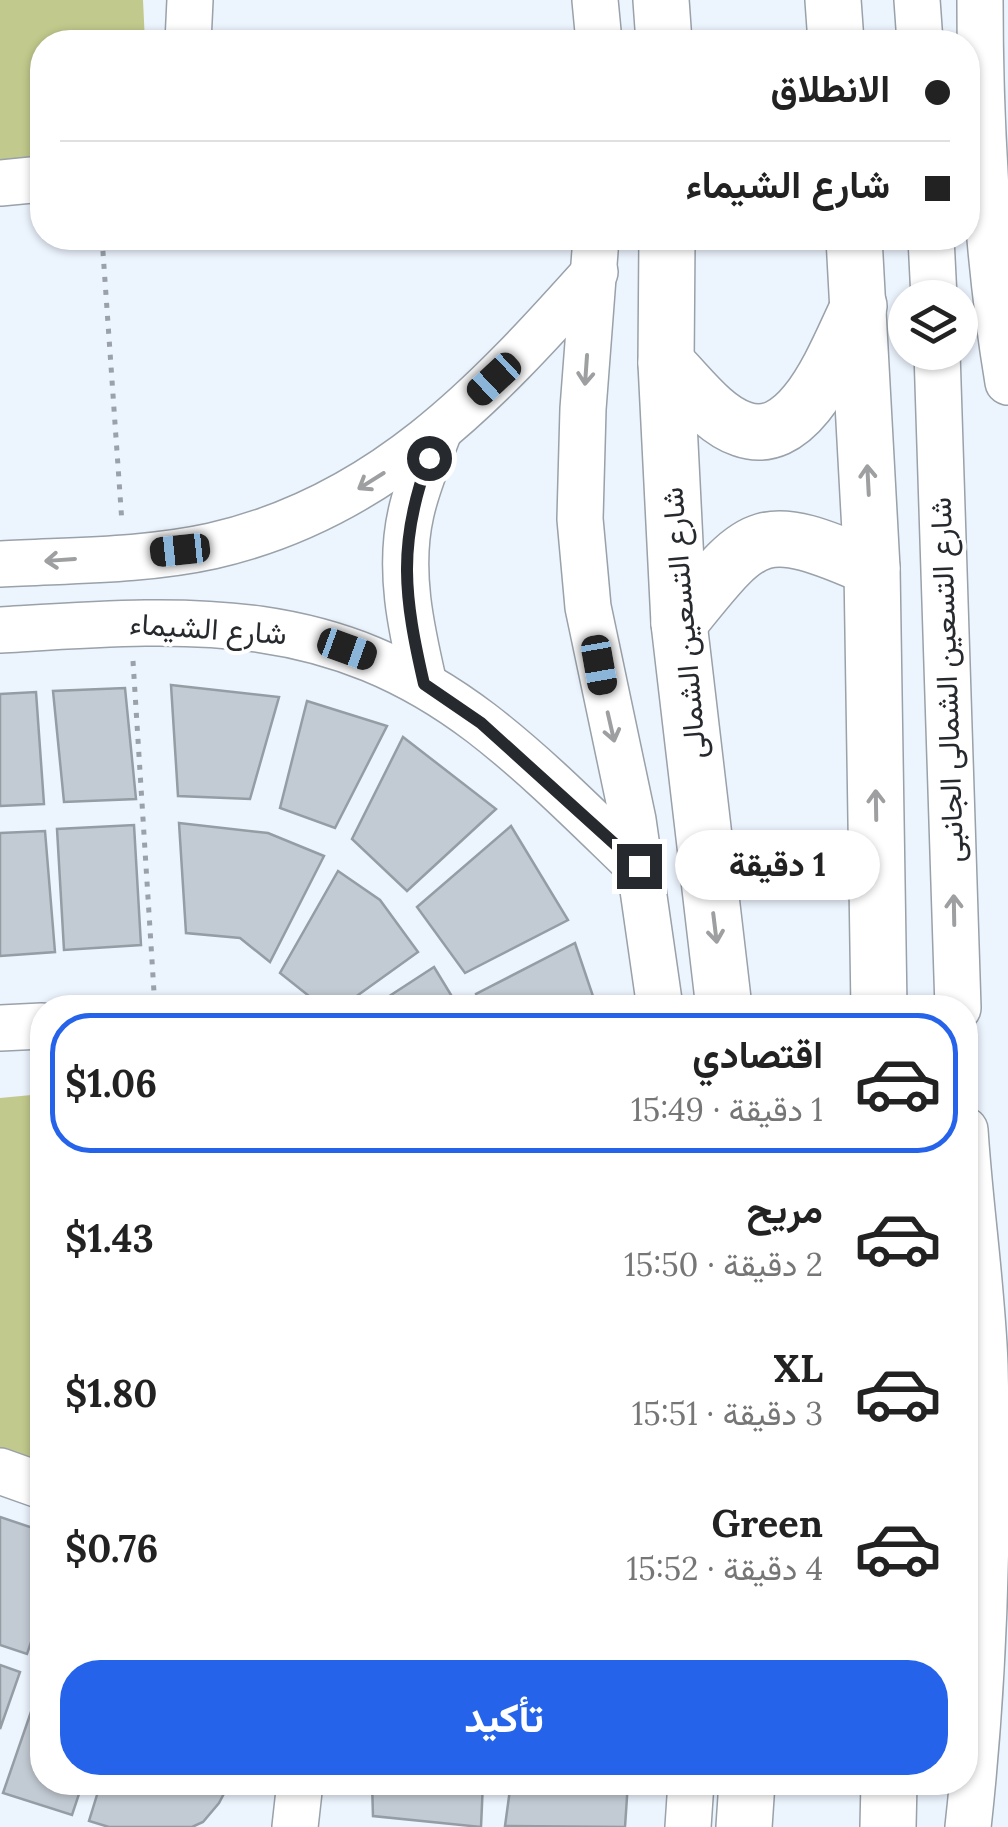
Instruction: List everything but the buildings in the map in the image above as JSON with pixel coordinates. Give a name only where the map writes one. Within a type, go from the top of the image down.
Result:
[{"type":"main road","points":[[661,0],[663,30]]},
{"type":"main road","points":[[832,0],[835,30]]},
{"type":"main road","name":"شارع التسعين الشمالى","points":[[666,250],[666,362],[679,623],[722,995]]},
{"type":"main road","points":[[855,250],[872,568],[879,995]]},
{"type":"main road","points":[[666,362],[720,416],[743,430],[769,430],[792,421],[813,397],[860,304]]},
{"type":"main road","points":[[679,623],[743,549],[768,538],[795,538],[872,568]]},
{"type":"main road","points":[[744,1827],[746,1795]]},
{"type":"main road","points":[[888,1827],[889,1795]]},
{"type":"street","points":[[189,30],[190,0]]},
{"type":"street","points":[[596,0],[597,30]]},
{"type":"street","points":[[917,0],[919,30]]},
{"type":"street","points":[[980,0],[988,215],[1008,382]]},
{"type":"street","points":[[0,183],[30,180]]},
{"type":"street","points":[[932,250],[933,280]]},
{"type":"street","points":[[0,564],[208,547],[267,532],[339,500],[439,431],[536,337],[595,255]]},
{"type":"street","points":[[595,255],[583,409],[580,519],[588,607],[632,820],[658,995]]},
{"type":"street","name":"شارع التسعين الشمالى الجانبى","points":[[938,370],[958,995]]},
{"type":"street","points":[[424,684],[407,602],[405,562],[410,515],[439,431]]},
{"type":"street","points":[[124,556],[131,622]]},
{"type":"street","name":"شارع الشيماء","points":[[0,630],[131,622],[214,624],[321,639],[424,684],[494,733],[639,866]]},
{"type":"street","points":[[0,1028],[30,1027]]},
{"type":"street","points":[[978,1281],[985,1362],[985,1558],[978,1744]]},
{"type":"street","points":[[0,1471],[30,1482]]},
{"type":"street","points":[[294,1827],[298,1795]]},
{"type":"street","points":[[688,1827],[690,1795]]},
{"type":"street","points":[[968,1827],[972,1795]]},
{"type":"path","points":[[103,250],[124,556]]},
{"type":"path","points":[[131,622],[154,995]]},
{"type":"green space","points":[[0,0],[143,0],[144,30],[30,30],[30,162],[0,162]]},
{"type":"green space","points":[[30,1095],[30,1459],[0,1448],[0,1098]]},
{"type":"route","points":[[429,458],[410,515],[405,562],[407,602],[424,684],[481,723],[639,866]]}]
